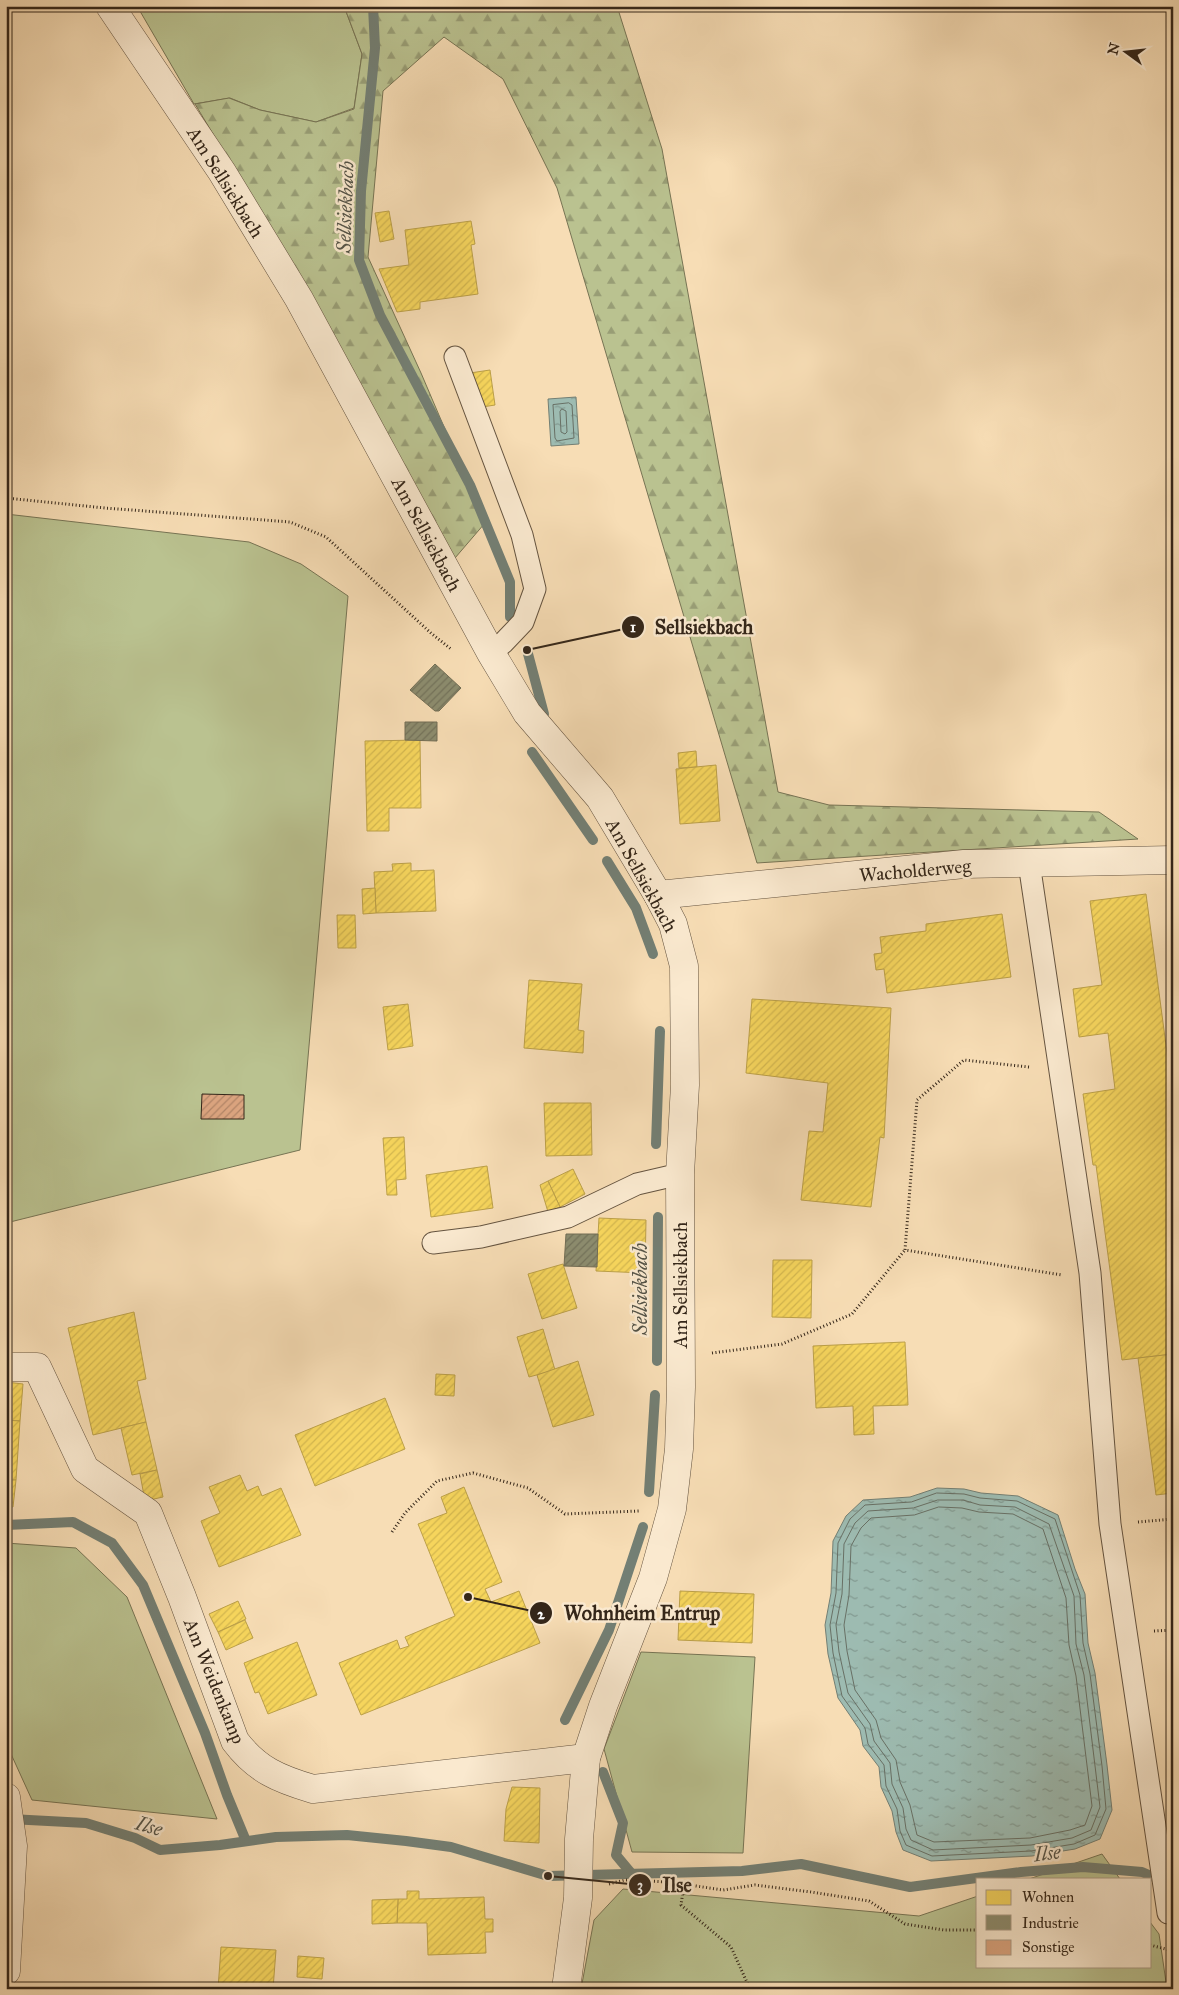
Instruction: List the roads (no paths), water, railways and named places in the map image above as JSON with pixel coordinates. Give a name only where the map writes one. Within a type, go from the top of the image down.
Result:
[{"type":"street","name":"Am Sellsiekbach","points":[[110,6],[222,172],[299,299],[491,653],[528,713],[600,798],[658,895],[673,924],[684,966],[685,1085],[680,1174],[681,1357],[678,1449],[672,1509],[653,1578],[603,1706],[586,1758],[579,1839],[578,1897],[566,1989]]},
{"type":"street","name":"Wacholderweg","points":[[658,895],[964,864],[1173,860]]},
{"type":"street","name":"Am Weidenkamp","points":[[6,1367],[37,1367],[84,1469],[148,1513],[182,1597],[235,1741],[248,1758],[289,1782],[313,1788],[586,1758]]},
{"type":"street","points":[[6,1971],[13,1846],[7,1800]]},
{"type":"lane","points":[[455,357],[522,536],[535,588],[522,622],[491,653]]},
{"type":"lane","points":[[1029,863],[1058,1069],[1090,1273],[1110,1524],[1159,1842],[1168,1913]]},
{"type":"lane","points":[[433,1243],[481,1237],[568,1217],[637,1184],[680,1174]]},
{"type":"water","points":[[576,397],[579,444],[551,446],[548,399]]},
{"type":"water","points":[[937,1488],[964,1489],[981,1493],[1018,1496],[1058,1515],[1085,1594],[1088,1643],[1095,1673],[1112,1810],[1100,1839],[1075,1849],[1032,1856],[931,1861],[903,1850],[896,1832],[892,1811],[881,1787],[879,1767],[863,1746],[860,1730],[838,1698],[828,1654],[825,1625],[831,1593],[833,1541],[846,1516],[863,1500],[910,1497]]},
{"type":"waterway","name":"Sellsiekbach","points":[[373,6],[375,48],[361,191],[359,260],[380,315],[470,485],[510,582],[510,617]]},
{"type":"waterway","name":"Sellsiekbach","points":[[527,650],[544,714]]},
{"type":"waterway","name":"Sellsiekbach","points":[[532,752],[593,840]]},
{"type":"waterway","name":"Sellsiekbach","points":[[607,861],[636,908],[653,954]]},
{"type":"waterway","name":"Sellsiekbach","points":[[656,1144],[660,1031]]},
{"type":"waterway","name":"Sellsiekbach","points":[[657,1361],[658,1217]]},
{"type":"waterway","name":"Sellsiekbach","points":[[649,1492],[655,1395]]},
{"type":"waterway","points":[[6,1525],[73,1522],[112,1543],[143,1585],[205,1733],[246,1841]]},
{"type":"waterway","name":"Sellsiekbach","points":[[565,1720],[609,1630],[643,1527]]},
{"type":"waterway","name":"Sellsiekbach","points":[[603,1772],[623,1823],[616,1855],[631,1873]]},
{"type":"waterway","name":"Ilse","points":[[10,1819],[86,1823],[135,1838],[160,1850],[220,1845],[276,1837],[347,1835],[406,1841],[451,1847],[548,1876],[742,1871],[801,1864],[910,1887],[976,1878]]},
{"type":"waterway","name":"Ilse","points":[[977,1878],[1083,1867],[1142,1872],[1163,1881]]},
{"type":"place","name":"Sellsiekbach","points":[[527,650]]},
{"type":"place","name":"Wohnheim Entrup","points":[[468,1597]]},
{"type":"place","name":"Ilse","points":[[548,1876]]}]
